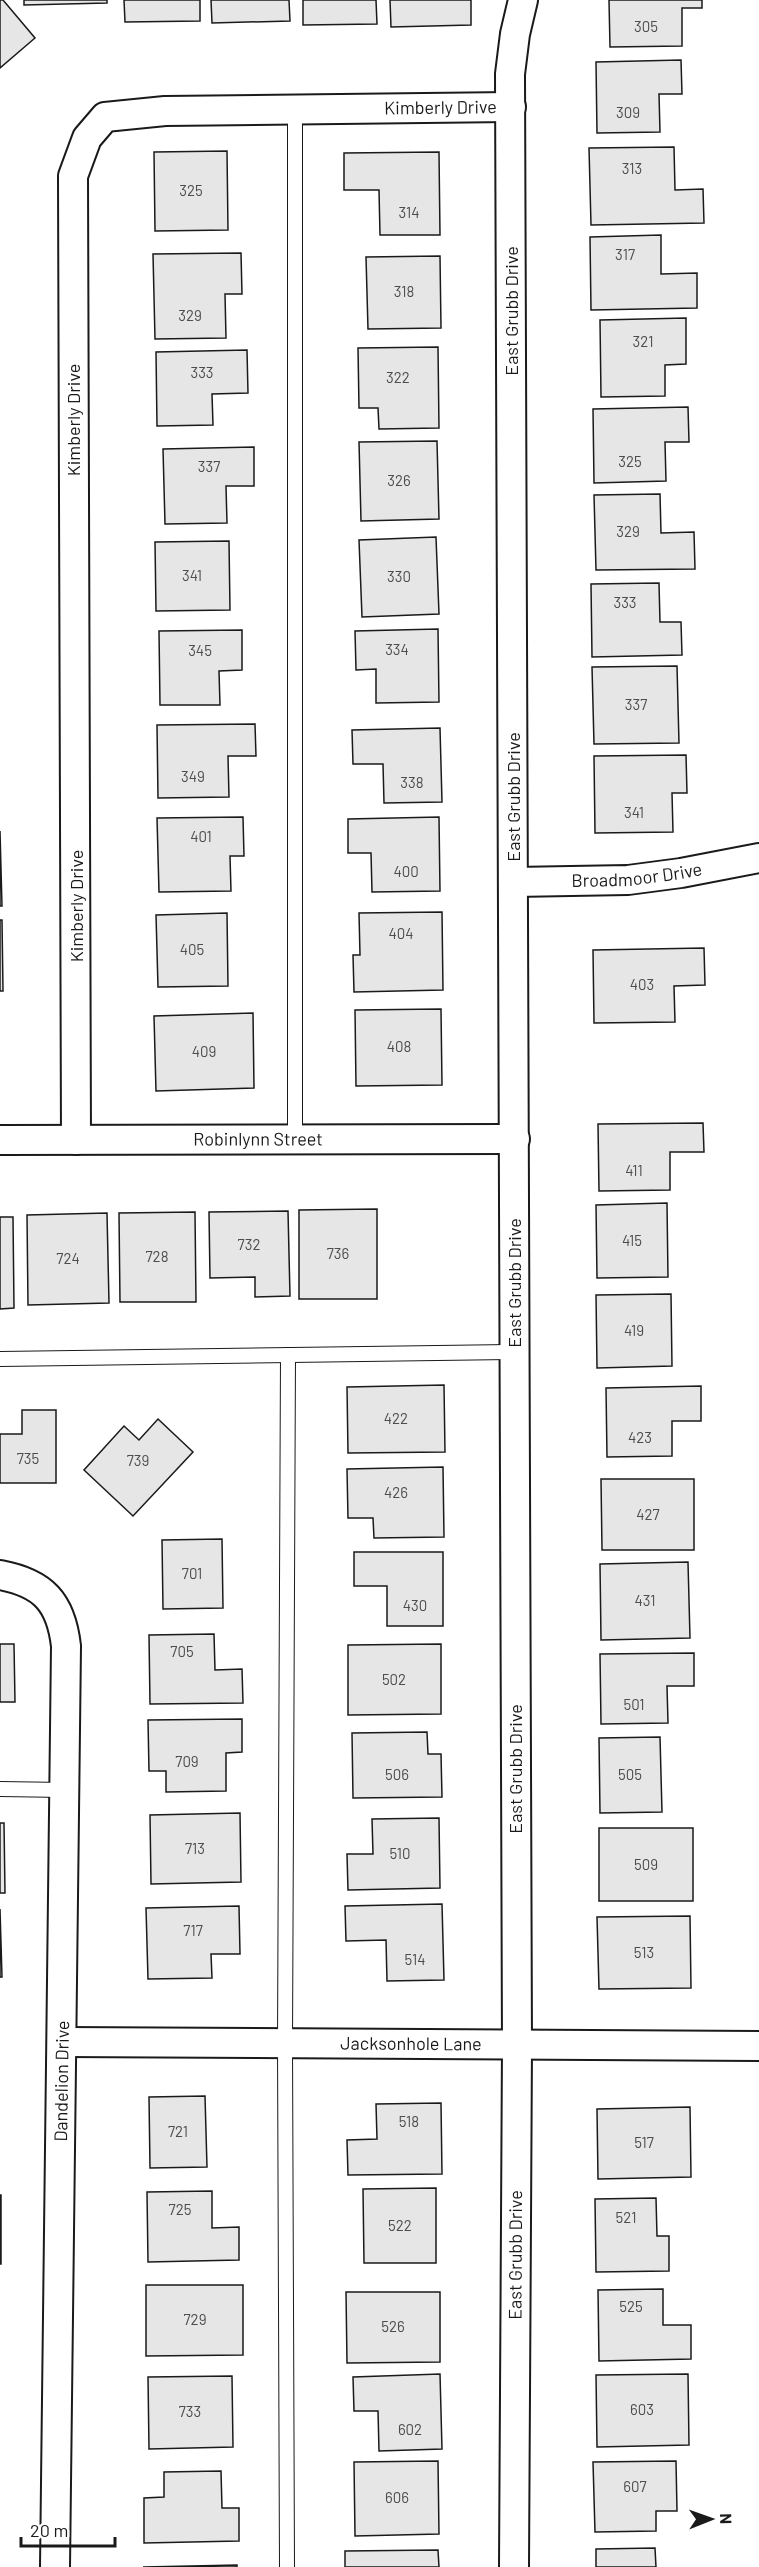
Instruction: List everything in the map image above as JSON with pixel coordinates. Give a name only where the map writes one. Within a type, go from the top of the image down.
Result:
[{"type":"street","name":"East Grubb Drive","points":[[514,2567],[517,2046],[510,74],[515,33],[523,0]]},
{"type":"street","name":"Kimberly Drive","points":[[76,1140],[73,176],[87,138],[105,117],[165,111],[511,107]]},
{"type":"street","name":"Broadmoor Drive","points":[[514,882],[628,880],[681,873],[759,858]]},
{"type":"street","name":"Robinlynn Street","points":[[0,1140],[515,1139]]},
{"type":"street","name":"Dandelion Drive","points":[[0,1575],[18,1578],[36,1586],[51,1598],[64,1629],[66,1646],[55,2567]]},
{"type":"street","name":"Jacksonhole Lane","points":[[63,2042],[759,2046]]},
{"type":"lane","points":[[295,110],[295,1139]]},
{"type":"lane","points":[[0,1359],[515,1352]]},
{"type":"lane","points":[[286,2567],[285,2044],[288,1355]]},
{"type":"lane","points":[[0,1789],[65,1790]]},
{"type":"building","points":[[0,0],[3,0],[35,38],[0,68]]},
{"type":"building","points":[[24,0],[107,0],[107,3],[24,5]]},
{"type":"building","points":[[124,0],[200,0],[200,21],[125,22]]},
{"type":"building","points":[[211,0],[289,0],[290,21],[212,23]]},
{"type":"building","points":[[303,0],[376,0],[377,24],[303,25]]},
{"type":"building","points":[[390,0],[471,0],[471,25],[391,27]]},
{"type":"building","points":[[609,0],[702,0],[702,8],[682,8],[682,46],[610,47]]},
{"type":"building","points":[[681,60],[682,94],[659,94],[660,132],[597,133],[596,62]]},
{"type":"building","points":[[674,147],[675,190],[703,189],[704,223],[591,225],[589,148]]},
{"type":"building","points":[[227,151],[228,230],[155,231],[154,152]]},
{"type":"building","points":[[439,152],[440,235],[380,235],[379,190],[344,190],[344,153]]},
{"type":"building","points":[[661,235],[661,274],[697,273],[697,308],[591,310],[590,237]]},
{"type":"building","points":[[241,253],[242,294],[225,294],[226,338],[155,339],[153,254]]},
{"type":"building","points":[[440,256],[441,328],[368,329],[366,257]]},
{"type":"building","points":[[686,318],[686,364],[665,365],[665,396],[601,397],[600,320]]},
{"type":"building","points":[[438,347],[439,428],[379,429],[378,408],[359,408],[358,348]]},
{"type":"building","points":[[247,350],[248,393],[212,394],[213,425],[157,426],[156,352]]},
{"type":"building","points":[[688,407],[689,442],[665,442],[666,481],[594,483],[593,409]]},
{"type":"building","points":[[437,441],[439,519],[361,521],[359,442]]},
{"type":"building","points":[[254,447],[254,486],[226,486],[227,523],[165,524],[163,449]]},
{"type":"building","points":[[660,494],[661,533],[694,532],[695,569],[596,570],[594,495]]},
{"type":"building","points":[[436,537],[439,614],[362,617],[359,540]]},
{"type":"building","points":[[229,541],[230,610],[156,611],[155,542]]},
{"type":"building","points":[[659,583],[660,622],[681,622],[682,655],[592,657],[591,584]]},
{"type":"building","points":[[438,629],[439,702],[376,703],[376,669],[356,670],[355,631]]},
{"type":"building","points":[[242,630],[242,670],[219,671],[220,705],[160,705],[159,631]]},
{"type":"building","points":[[677,666],[679,743],[594,744],[592,667]]},
{"type":"building","points":[[255,724],[256,756],[228,756],[229,797],[158,798],[157,725]]},
{"type":"building","points":[[440,728],[442,802],[384,803],[383,764],[353,764],[352,730]]},
{"type":"building","points":[[686,755],[687,793],[672,793],[673,832],[595,833],[594,756]]},
{"type":"building","points":[[243,817],[244,856],[230,856],[231,891],[159,892],[157,818]]},
{"type":"building","points":[[439,817],[440,891],[372,892],[371,853],[348,853],[348,819]]},
{"type":"building","points":[[0,831],[2,906],[0,906]]},
{"type":"building","points":[[442,912],[443,990],[354,992],[353,955],[360,955],[359,913]]},
{"type":"building","points":[[227,913],[228,986],[158,987],[156,915]]},
{"type":"building","points":[[0,920],[2,920],[3,991],[0,991]]},
{"type":"building","points":[[704,948],[705,985],[674,986],[675,1022],[594,1023],[593,950]]},
{"type":"building","points":[[441,1009],[442,1085],[356,1086],[355,1010]]},
{"type":"building","points":[[253,1013],[254,1088],[156,1091],[154,1016]]},
{"type":"building","points":[[703,1123],[704,1152],[670,1152],[670,1190],[599,1191],[598,1124]]},
{"type":"building","points":[[667,1203],[668,1277],[597,1278],[596,1205]]},
{"type":"building","points":[[377,1209],[377,1299],[299,1299],[299,1210]]},
{"type":"building","points":[[288,1211],[290,1296],[255,1297],[255,1277],[210,1278],[209,1212]]},
{"type":"building","points":[[195,1212],[196,1302],[120,1302],[119,1213]]},
{"type":"building","points":[[107,1213],[109,1303],[28,1305],[27,1215]]},
{"type":"building","points":[[0,1217],[13,1217],[14,1308],[0,1309]]},
{"type":"building","points":[[671,1294],[672,1366],[597,1368],[596,1295]]},
{"type":"building","points":[[444,1385],[445,1452],[348,1453],[347,1387]]},
{"type":"building","points":[[701,1386],[701,1421],[672,1421],[672,1456],[607,1457],[606,1388]]},
{"type":"building","points":[[22,1410],[56,1410],[56,1483],[0,1483],[0,1434],[22,1434]]},
{"type":"building","points":[[158,1419],[193,1452],[133,1516],[84,1470],[124,1426],[139,1440]]},
{"type":"building","points":[[443,1467],[444,1537],[374,1538],[373,1518],[348,1518],[347,1469]]},
{"type":"building","points":[[601,1479],[694,1479],[694,1550],[602,1550]]},
{"type":"building","points":[[222,1539],[223,1608],[163,1609],[162,1540]]},
{"type":"building","points":[[354,1552],[443,1552],[443,1626],[387,1626],[387,1586],[354,1586]]},
{"type":"building","points":[[688,1562],[690,1638],[601,1640],[600,1564]]},
{"type":"building","points":[[214,1634],[215,1670],[242,1669],[243,1703],[150,1704],[149,1635]]},
{"type":"building","points":[[0,1644],[14,1644],[15,1702],[0,1702]]},
{"type":"building","points":[[441,1644],[441,1714],[348,1715],[348,1645]]},
{"type":"building","points":[[694,1653],[694,1686],[667,1686],[668,1723],[601,1724],[600,1654]]},
{"type":"building","points":[[242,1719],[242,1752],[226,1753],[226,1791],[166,1792],[166,1771],[149,1771],[148,1720]]},
{"type":"building","points":[[427,1732],[428,1754],[441,1754],[442,1797],[353,1798],[352,1733]]},
{"type":"building","points":[[660,1737],[662,1812],[600,1813],[599,1738]]},
{"type":"building","points":[[240,1813],[241,1882],[151,1884],[150,1815]]},
{"type":"building","points":[[439,1818],[440,1888],[348,1890],[347,1854],[373,1854],[372,1819]]},
{"type":"building","points":[[0,1823],[4,1823],[5,1893],[0,1893]]},
{"type":"building","points":[[599,1828],[693,1828],[693,1901],[599,1901]]},
{"type":"building","points":[[442,1904],[444,1980],[387,1981],[386,1940],[346,1941],[345,1906]]},
{"type":"building","points":[[239,1906],[240,1954],[211,1954],[212,1978],[148,1979],[146,1908]]},
{"type":"building","points":[[0,1909],[2,1977],[0,1977]]},
{"type":"building","points":[[690,1916],[691,1988],[599,1989],[597,1917]]},
{"type":"building","points":[[205,2096],[207,2167],[150,2168],[149,2097]]},
{"type":"building","points":[[441,2103],[442,2174],[348,2175],[347,2140],[377,2139],[376,2104]]},
{"type":"building","points":[[690,2107],[691,2177],[598,2179],[597,2109]]},
{"type":"building","points":[[436,2188],[436,2263],[364,2263],[363,2189]]},
{"type":"building","points":[[212,2191],[212,2228],[239,2227],[239,2260],[148,2262],[147,2192]]},
{"type":"building","points":[[1,2195],[1,2264],[0,2264]]},
{"type":"building","points":[[656,2198],[657,2236],[669,2236],[669,2271],[596,2272],[595,2199]]},
{"type":"building","points":[[146,2285],[243,2285],[243,2355],[146,2356]]},
{"type":"building","points":[[663,2289],[663,2325],[691,2325],[691,2359],[599,2361],[598,2290]]},
{"type":"building","points":[[346,2292],[440,2292],[440,2362],[347,2363]]},
{"type":"building","points":[[440,2374],[442,2449],[379,2451],[378,2411],[354,2411],[353,2377]]},
{"type":"building","points":[[688,2374],[689,2445],[597,2447],[596,2375]]},
{"type":"building","points":[[232,2376],[233,2447],[149,2449],[148,2377]]},
{"type":"building","points":[[438,2461],[439,2534],[355,2536],[354,2462]]},
{"type":"building","points":[[676,2461],[677,2511],[656,2511],[656,2531],[595,2532],[593,2462]]},
{"type":"building","points":[[221,2471],[222,2508],[239,2508],[239,2541],[144,2543],[144,2498],[164,2497],[164,2472]]},
{"type":"building","points":[[655,2548],[656,2567],[596,2567],[596,2549]]},
{"type":"building","points":[[438,2550],[439,2567],[345,2567],[345,2551]]},
{"type":"building","points":[[237,2565],[237,2567],[143,2567]]}]
